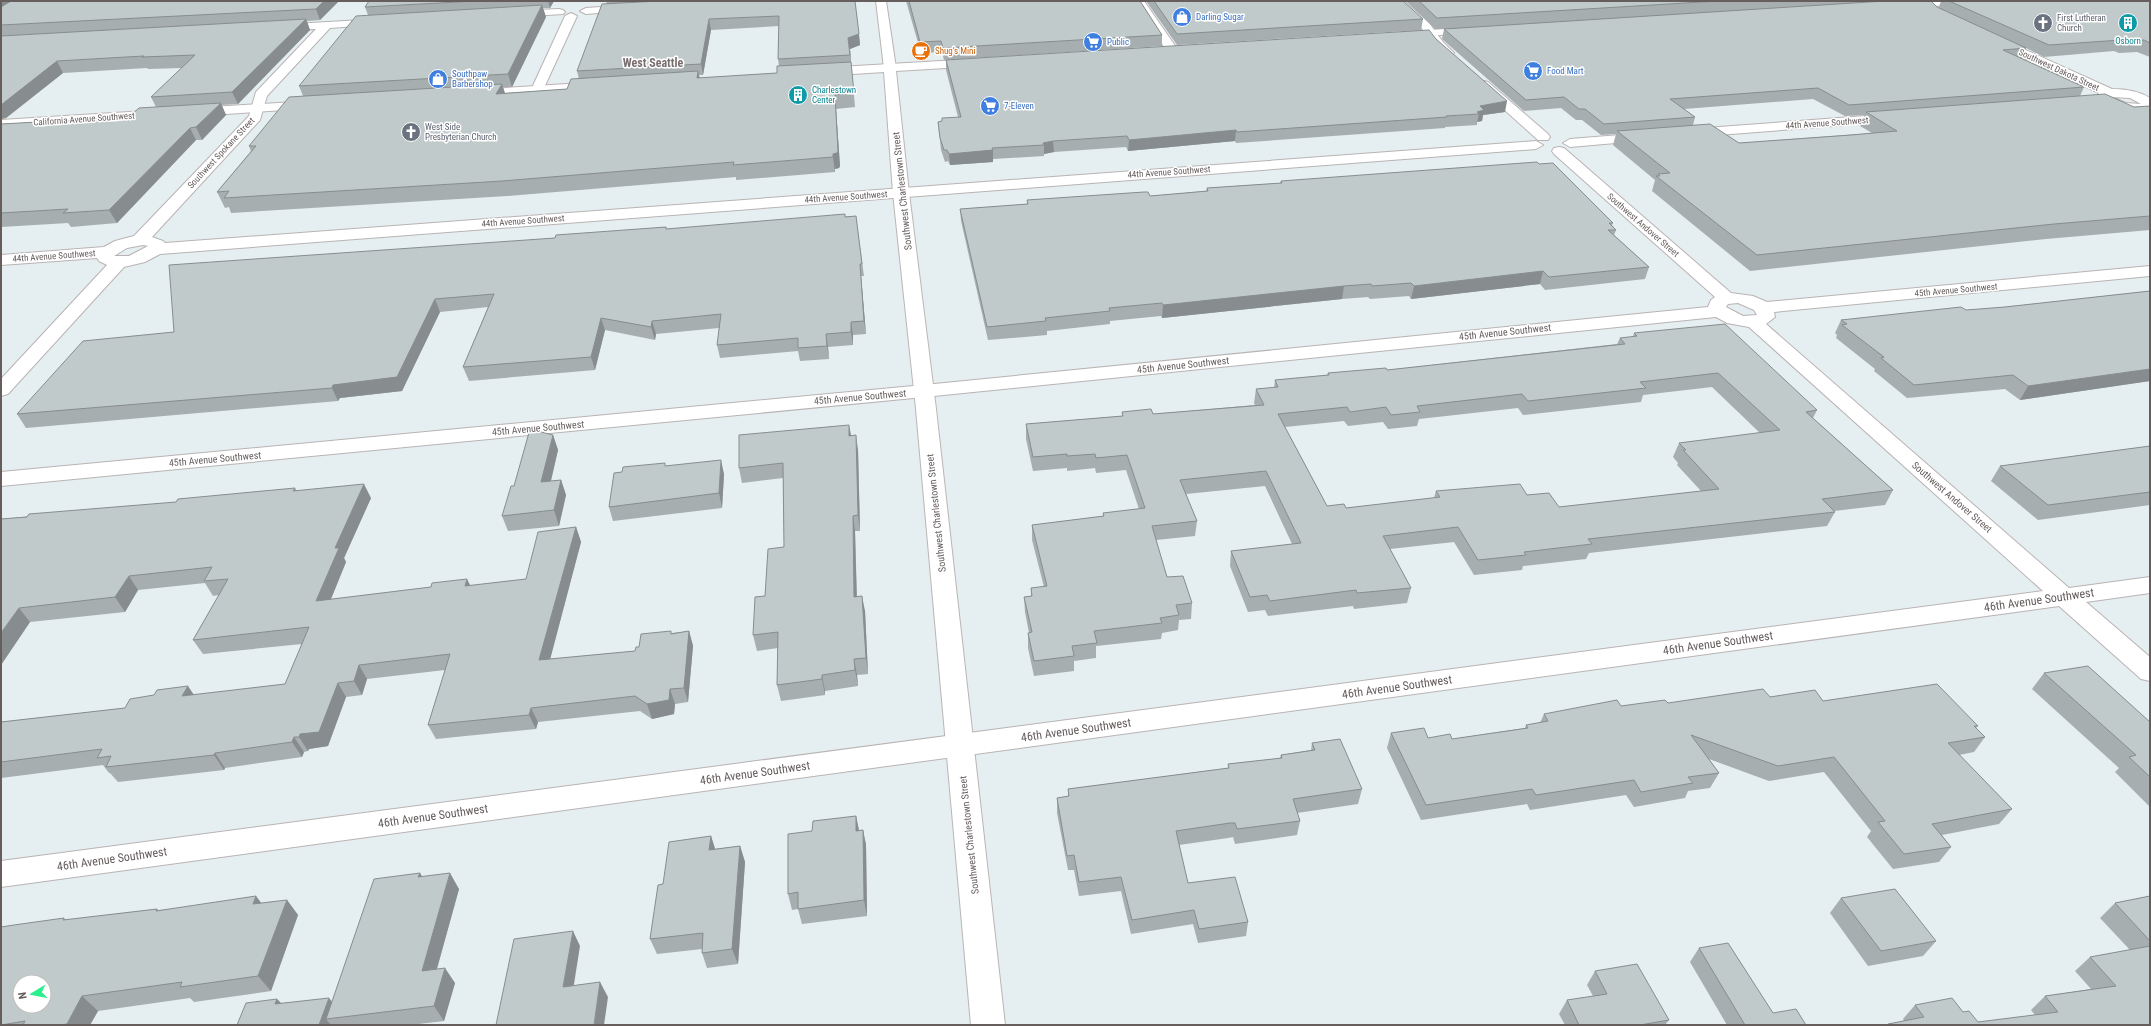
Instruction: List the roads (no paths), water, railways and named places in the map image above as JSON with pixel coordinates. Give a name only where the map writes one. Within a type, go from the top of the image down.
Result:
[{"type":"street","name":"Southwest Charlestown Street","points":[[881,1],[890,68],[901,193],[924,391],[988,1025]]},
{"type":"street","points":[[1139,1],[1172,50]]},
{"type":"street","points":[[1397,1],[1426,25],[1439,45],[1457,61]]},
{"type":"street","points":[[1889,6],[1926,2],[1964,1]]},
{"type":"street","points":[[1926,2],[1937,14]]},
{"type":"street","points":[[506,15],[581,14],[586,11],[644,8]]},
{"type":"street","points":[[537,90],[565,14]]},
{"type":"street","points":[[267,28],[389,21]]},
{"type":"street","name":"Southwest Spokane Street","points":[[139,241],[253,120],[259,108],[261,95],[327,24]]},
{"type":"street","points":[[1388,36],[1484,30]]},
{"type":"street","name":"Southwest Dakota Street","points":[[1984,35],[2110,97]]},
{"type":"street","points":[[1158,51],[1184,49]]},
{"type":"street","points":[[808,73],[985,62]]},
{"type":"street","points":[[1473,75],[1540,141],[1547,150],[1661,136]]},
{"type":"street","points":[[463,95],[610,86]]},
{"type":"street","points":[[2088,103],[2126,94],[2146,104]]},
{"type":"street","name":"California Avenue Southwest","points":[[1,124],[324,104]]},
{"type":"street","name":"44th Avenue Southwest","points":[[1677,134],[1906,117]]},
{"type":"street","name":"44th Avenue Southwest","points":[[155,249],[901,193],[1540,141]]},
{"type":"street","name":"Southwest Andover Street","points":[[1564,147],[1723,305]]},
{"type":"street","points":[[1,390],[113,257],[124,244],[139,241],[154,242],[157,244],[155,249],[143,257],[113,257]]},
{"type":"street","name":"44th Avenue Southwest","points":[[1,260],[113,257]]},
{"type":"street","name":"45th Avenue Southwest","points":[[1,479],[924,391],[1723,305],[1746,300],[1758,315],[2150,271]]},
{"type":"street","name":"Southwest Andover Street","points":[[1758,315],[2064,596],[2150,672]]},
{"type":"street","name":"46th Avenue Southwest","points":[[1,874],[2150,585]]},
{"type":"place","name":"Darling Sugar","points":[[1182,17]]},
{"type":"place","name":"First Lutheran Church","points":[[2043,23]]},
{"type":"place","name":"Osborn","points":[[2128,23]]},
{"type":"place","name":"Public","points":[[1093,42]]},
{"type":"place","name":"Shug’s Mini","points":[[921,51]]},
{"type":"place","name":"Food Mart","points":[[1533,71]]},
{"type":"place","name":"Southpaw Barbershop","points":[[438,79]]},
{"type":"place","name":"Charlestown Center","points":[[798,95]]},
{"type":"place","name":"7-Eleven","points":[[990,106]]},
{"type":"place","name":"West Side Presbyterian Church","points":[[411,132]]},
{"type":"district","name":"West Seattle","points":[[653,63]]}]
